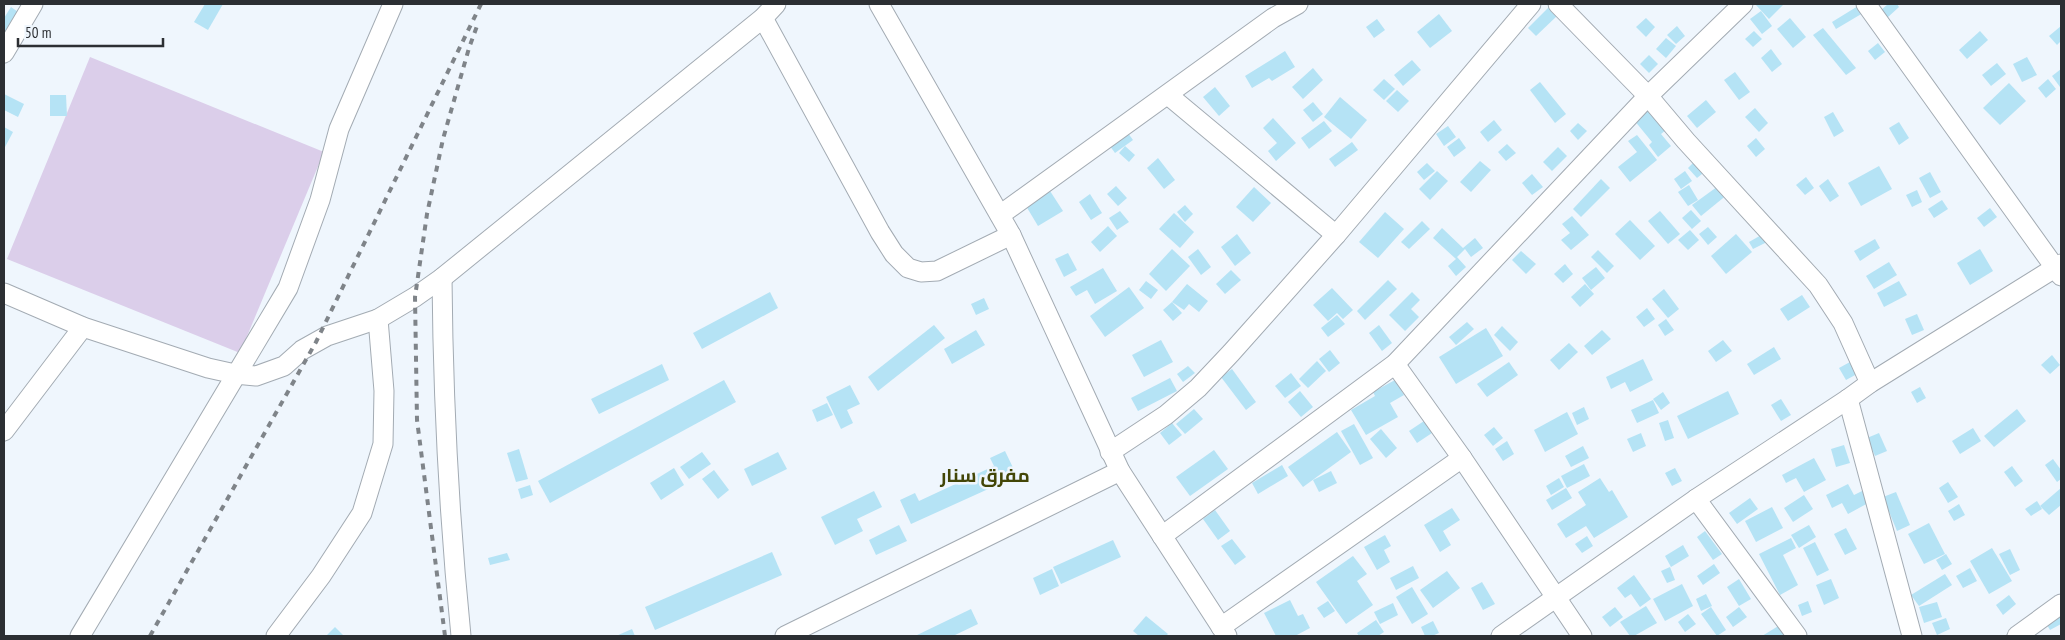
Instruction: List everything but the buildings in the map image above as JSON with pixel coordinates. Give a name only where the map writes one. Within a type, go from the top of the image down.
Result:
[{"type":"street","points":[[4,53],[33,4]]},
{"type":"street","points":[[80,636],[288,288],[320,200],[339,129],[393,4]]},
{"type":"street","points":[[4,293],[83,327],[208,368],[256,376],[270,372],[284,366],[302,350],[327,336],[378,319],[442,278],[762,18],[776,4]]},
{"type":"street","points":[[879,4],[1011,235],[1120,471],[1224,631],[1462,458]]},
{"type":"street","points":[[1000,215],[1273,18],[1298,4]]},
{"type":"street","points":[[1110,452],[1166,415],[1198,388],[1336,235],[1531,4]]},
{"type":"street","points":[[1558,4],[1648,96],[1686,141],[1818,285],[1843,323],[1870,383]]},
{"type":"street","points":[[1162,536],[1395,364],[1648,96],[1743,4]]},
{"type":"street","points":[[1501,636],[1696,499],[1870,383],[2059,269],[1866,4]]},
{"type":"street","points":[[762,18],[880,232],[894,254],[908,268],[921,272],[936,272],[1011,235]]},
{"type":"street","points":[[1168,95],[1336,235]]},
{"type":"street","points":[[442,278],[443,399],[452,542],[461,636]]},
{"type":"street","points":[[276,636],[321,576],[362,513],[365,504],[383,444],[384,391],[378,319]]},
{"type":"street","points":[[4,431],[83,327]]},
{"type":"street","points":[[1395,364],[1462,458],[1582,636]]},
{"type":"street","points":[[1848,399],[1912,636]]},
{"type":"street","points":[[785,636],[1120,471]]},
{"type":"street","points":[[1696,499],[1797,636]]},
{"type":"street","points":[[2017,636],[2061,604]]},
{"type":"shaded area","points":[[90,57],[324,152],[240,353],[7,259]]},
{"type":"railway","points":[[150,636],[316,342],[481,4]]},
{"type":"railway","points":[[445,636],[417,420],[415,297],[427,214],[443,139],[477,26]]},
{"type":"district","name":"مفرق سنار","points":[[985,475]]}]
